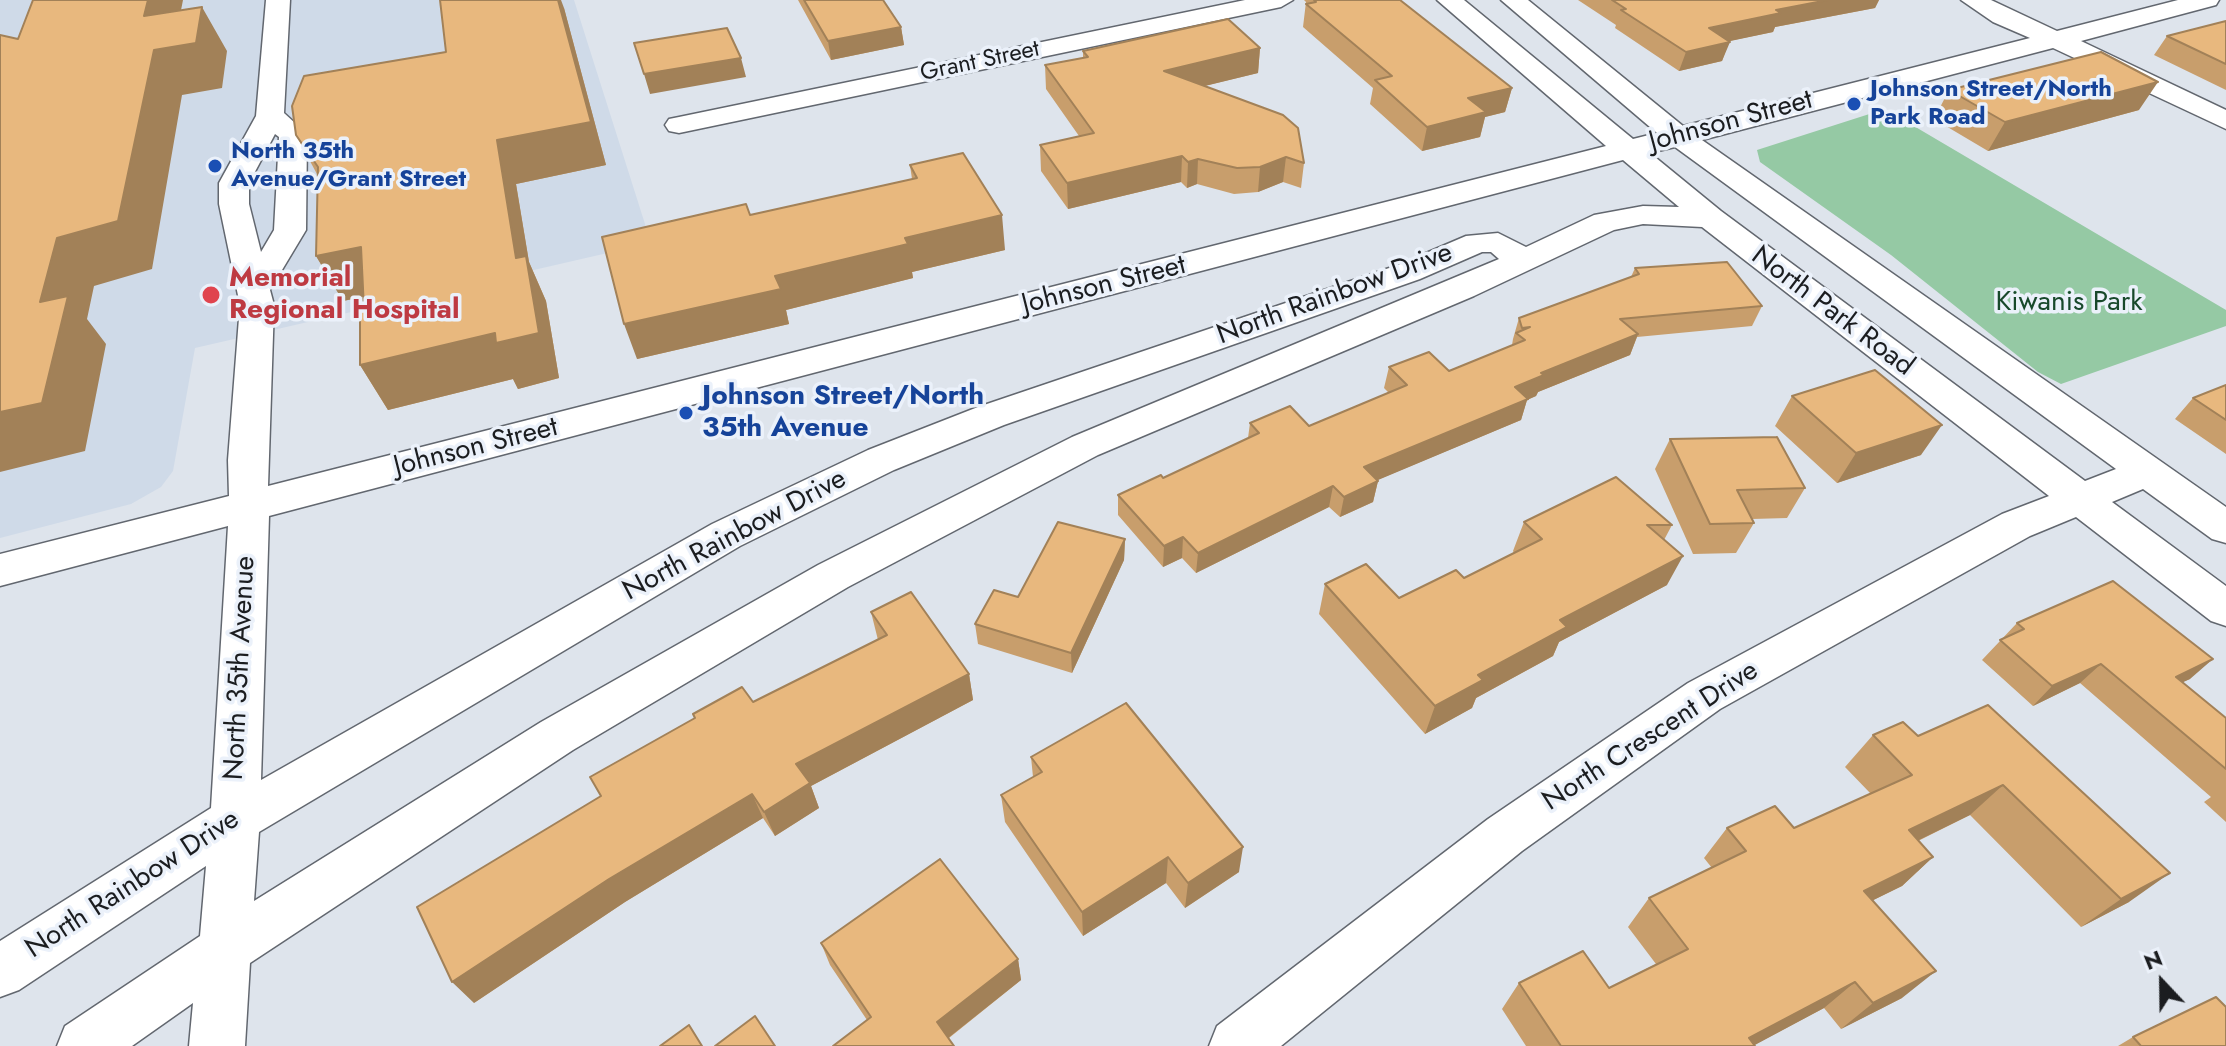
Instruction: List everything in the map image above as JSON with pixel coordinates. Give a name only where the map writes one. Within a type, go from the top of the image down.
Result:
[{"type":"street","name":"North 35th Avenue","points":[[217,1046],[235,820],[249,507],[247,460],[257,305],[234,204],[234,183],[270,116],[278,0]]},
{"type":"street","name":"Grant Street","points":[[679,125],[1281,0]]},
{"type":"street","name":"North Park Road","points":[[1449,0],[1626,151],[1710,218],[2226,609]]},
{"type":"street","name":"North Park Road","points":[[1513,0],[1678,136],[2226,528]]},
{"type":"street","points":[[1973,0],[2112,63],[2226,121]]},
{"type":"street","name":"Johnson Street","points":[[0,570],[2207,0]]},
{"type":"street","points":[[254,290],[290,230],[293,134],[270,116]]},
{"type":"street","name":"North Rainbow Drive","points":[[85,1046],[224,950],[557,736],[833,576],[1085,446],[1514,266],[1617,219],[1643,215],[1710,218]]},
{"type":"street","name":"North Rainbow Drive","points":[[0,971],[235,820],[726,535],[881,460],[991,416],[1409,272],[1477,243],[1498,242],[1516,254],[1514,266]]},
{"type":"street","name":"North Crescent Drive","points":[[1237,1046],[1505,835],[1704,696],[2003,531],[2147,472]]},
{"type":"shaded area","name":"Memorial Regional Hospital","points":[[0,0],[574,0],[651,243],[195,348],[173,471],[161,487],[131,504],[0,538]]},
{"type":"green space","name":"Kiwanis Park","points":[[1885,109],[2226,310],[2226,326],[2061,384],[2038,372],[1891,255],[1760,162],[1757,150]]},
{"type":"building","points":[[33,0],[148,0],[144,16],[202,7],[196,43],[154,50],[118,221],[57,238],[40,302],[68,296],[42,403],[0,412],[0,35],[18,39]]},
{"type":"building","points":[[440,0],[558,0],[591,122],[497,140],[516,258],[526,256],[539,333],[496,343],[495,333],[360,365],[360,310],[364,309],[361,247],[316,256],[318,167],[296,135],[292,106],[304,76],[446,52]]},
{"type":"building","points":[[804,0],[883,0],[901,27],[828,41]]},
{"type":"building","points":[[1314,0],[1400,0],[1512,88],[1468,98],[1486,112],[1427,127],[1375,80],[1392,76],[1306,4],[1316,2]]},
{"type":"building","points":[[1612,0],[1828,0],[1709,28],[1730,42],[1686,52],[1621,10],[1626,9]]},
{"type":"building","points":[[1228,19],[1260,48],[1164,71],[1283,115],[1298,128],[1304,163],[1286,157],[1260,167],[1237,168],[1198,159],[1188,162],[1182,156],[1067,183],[1040,145],[1094,133],[1045,65],[1088,57],[1083,51]]},
{"type":"building","points":[[2226,21],[2226,64],[2167,36]]},
{"type":"building","points":[[727,28],[741,58],[644,74],[634,43]]},
{"type":"building","points":[[2101,52],[2158,82],[2005,122],[1949,90]]},
{"type":"building","points":[[963,153],[1002,215],[905,238],[908,244],[775,276],[781,289],[624,324],[602,237],[746,204],[750,215],[917,178],[910,165]]},
{"type":"building","points":[[1727,262],[1762,306],[1620,319],[1638,334],[1541,373],[1544,375],[1515,387],[1528,399],[1364,467],[1378,481],[1344,497],[1333,486],[1198,553],[1183,537],[1164,546],[1118,495],[1161,475],[1163,478],[1259,433],[1250,423],[1290,406],[1309,426],[1407,385],[1389,367],[1429,352],[1449,371],[1525,340],[1516,333],[1530,327],[1522,328],[1519,318],[1639,274],[1635,268]]},
{"type":"building","points":[[1875,370],[1942,425],[1856,453],[1792,396]]},
{"type":"building","points":[[2226,385],[2226,420],[2193,398]]},
{"type":"building","points":[[1777,437],[1805,488],[1737,490],[1754,523],[1710,524],[1670,439]]},
{"type":"building","points":[[1616,477],[1672,525],[1647,525],[1683,556],[1560,620],[1567,627],[1478,675],[1483,680],[1435,706],[1325,584],[1366,564],[1399,598],[1456,570],[1464,578],[1542,539],[1524,522]]},
{"type":"building","points":[[1058,522],[1125,539],[1071,653],[975,624],[994,590],[1018,597]]},
{"type":"building","points":[[2113,581],[2213,659],[2176,677],[2226,718],[2226,769],[2101,664],[2052,686],[2000,640],[2024,629],[2017,623]]},
{"type":"building","points":[[911,592],[969,674],[796,764],[810,783],[764,812],[752,794],[609,879],[452,982],[417,907],[601,796],[590,777],[695,718],[693,714],[742,687],[753,702],[887,635],[871,612]]},
{"type":"building","points":[[1126,703],[1243,847],[1188,883],[1168,857],[1082,912],[1001,795],[1042,772],[1031,757]]},
{"type":"building","points":[[1988,705],[2170,873],[2121,899],[2003,785],[1909,830],[1933,857],[1864,891],[1936,971],[1873,1003],[1855,982],[1749,1038],[1755,1046],[1561,1046],[1519,983],[1583,951],[1609,988],[1688,949],[1649,898],[1746,851],[1727,828],[1775,806],[1794,828],[1912,775],[1873,735],[1903,722],[1918,736]]},
{"type":"building","points":[[940,859],[1018,959],[937,1022],[954,1046],[833,1046],[871,1017],[821,943]]},
{"type":"building","points":[[2216,997],[2226,1007],[2226,1046],[2141,1046],[2133,1037]]},
{"type":"building","points":[[755,1016],[775,1046],[715,1046]]},
{"type":"building","points":[[689,1025],[702,1046],[660,1046]]},
{"type":"place","name":"Johnson Street/North Park Road","points":[[1854,104]]},
{"type":"place","name":"North 35th Avenue/Grant Street","points":[[215,166]]},
{"type":"place","name":"Memorial Regional Hospital","points":[[211,295]]},
{"type":"place","name":"Johnson Street/North 35th Avenue","points":[[686,413]]}]
